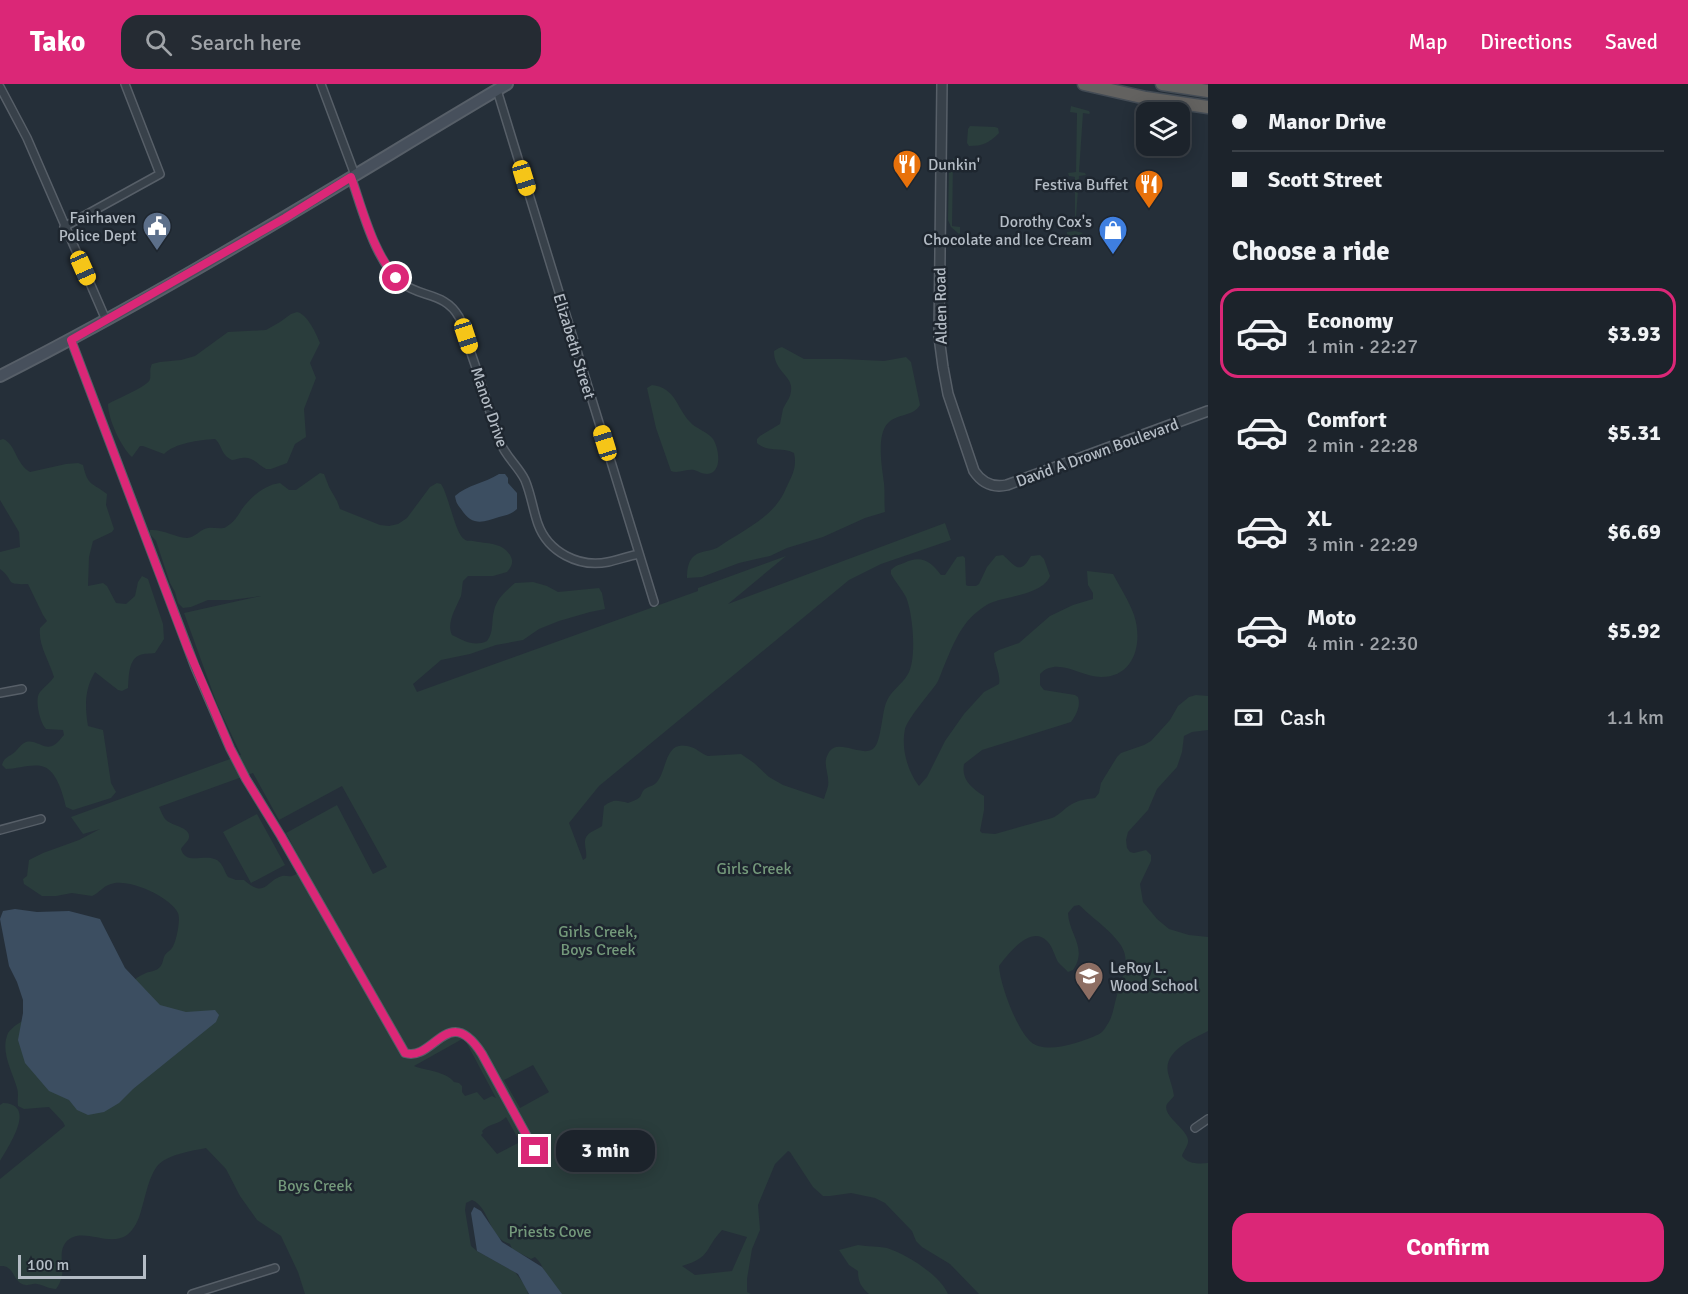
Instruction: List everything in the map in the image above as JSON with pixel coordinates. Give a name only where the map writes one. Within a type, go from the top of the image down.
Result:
[{"type":"highway","points":[[1084,84],[1139,97],[1208,107]]},
{"type":"highway","points":[[1162,84],[1208,89]]},
{"type":"main road","points":[[0,376],[71,340],[285,218],[507,84]]},
{"type":"street","points":[[64,226],[160,174],[125,84]]},
{"type":"street","name":"Manor Drive","points":[[321,84],[378,250],[390,271],[404,285],[440,298],[458,316],[499,440],[505,454],[524,480],[544,536],[559,552],[570,559],[584,562],[608,562],[639,554]]},
{"type":"street","name":"Alden Road","points":[[942,84],[939,337],[945,381],[956,419],[974,471],[985,483]]},
{"type":"street","points":[[0,87],[27,138],[106,320]]},
{"type":"street","name":"Elizabeth Street","points":[[497,90],[654,602]]},
{"type":"street","points":[[71,340],[195,667],[246,779],[405,1053],[415,1054],[448,1035],[458,1033],[467,1035],[482,1054],[535,1151]]},
{"type":"street","name":"David A Drown Boulevard","points":[[985,483],[993,486],[1007,485],[1208,411]]},
{"type":"street","points":[[0,693],[22,689]]},
{"type":"street","points":[[0,830],[41,819]]},
{"type":"street","points":[[1195,1128],[1208,1119]]},
{"type":"street","points":[[192,1294],[275,1268]]},
{"type":"green space","points":[[1071,106],[1090,113],[1083,113],[1079,172],[1086,175],[1079,176],[1075,231],[1075,177],[1069,176],[1068,173],[1076,172],[1077,113],[1070,112]]},
{"type":"green space","points":[[970,126],[995,127],[998,128],[999,133],[986,143],[969,146],[967,143]]},
{"type":"green space","points":[[956,157],[960,158],[961,163],[953,164],[952,226],[960,227],[959,234],[951,227],[948,220],[949,169]]},
{"type":"green space","points":[[1067,232],[1083,233],[1067,236]]},
{"type":"green space","points":[[297,312],[308,320],[320,343],[310,363],[316,378],[304,409],[306,437],[295,444],[287,463],[266,469],[249,458],[232,460],[225,455],[215,439],[181,445],[164,454],[140,446],[132,457],[113,425],[108,404],[148,382],[152,364],[195,356],[228,332],[266,330]]},
{"type":"green space","points":[[782,347],[804,359],[884,361],[906,357],[911,362],[920,405],[917,409],[892,420],[884,428],[881,452],[885,512],[770,556],[739,563],[702,577],[687,578],[689,563],[694,556],[717,548],[767,515],[780,499],[791,477],[795,465],[794,453],[766,448],[757,443],[760,436],[780,424],[783,409],[791,393],[790,382],[776,363],[774,351]]},
{"type":"green space","points":[[652,385],[671,394],[690,422],[713,439],[717,448],[718,465],[712,473],[705,474],[694,470],[671,471],[656,428],[647,388]]},
{"type":"green space","points":[[3,439],[11,445],[21,464],[30,472],[66,464],[83,465],[89,481],[107,494],[106,505],[114,529],[93,541],[89,557],[88,586],[103,583],[116,603],[126,604],[135,596],[142,576],[148,579],[163,624],[164,639],[155,653],[142,654],[133,660],[128,688],[118,690],[95,672],[91,679],[86,699],[88,726],[103,730],[111,783],[116,792],[111,798],[73,810],[66,807],[58,782],[51,771],[41,766],[6,769],[2,765],[5,759],[26,742],[47,747],[57,743],[64,735],[63,730],[46,729],[38,711],[38,695],[54,677],[42,646],[40,634],[40,628],[47,621],[28,584],[12,583],[0,569],[0,552],[20,547],[19,532],[0,500],[0,440]]},
{"type":"green space","points":[[320,473],[324,474],[340,509],[380,525],[389,526],[398,524],[407,518],[430,487],[437,483],[441,484],[458,530],[464,539],[503,548],[512,560],[507,572],[493,576],[468,576],[463,581],[461,596],[452,616],[450,630],[452,635],[465,641],[478,643],[487,641],[491,634],[495,607],[502,595],[515,583],[533,582],[558,592],[599,588],[602,593],[605,609],[559,621],[539,629],[523,640],[441,660],[413,684],[417,692],[698,591],[698,588],[786,556],[728,604],[945,523],[951,540],[881,564],[849,580],[599,786],[569,823],[583,860],[586,858],[586,837],[602,826],[604,806],[613,801],[628,803],[639,798],[644,790],[657,782],[670,752],[680,746],[690,747],[708,756],[741,754],[769,777],[783,785],[824,799],[828,786],[826,758],[828,754],[837,747],[863,751],[874,748],[888,699],[911,667],[912,625],[908,605],[906,597],[891,574],[891,570],[897,566],[920,559],[933,566],[941,575],[945,575],[957,557],[963,556],[966,585],[976,586],[996,556],[1003,555],[1015,566],[1021,567],[1031,556],[1040,555],[1044,559],[1050,576],[1046,582],[1033,591],[987,605],[977,612],[960,631],[937,684],[913,714],[905,729],[906,759],[919,786],[927,777],[945,741],[964,714],[984,692],[999,684],[994,653],[1019,643],[1050,616],[1093,599],[1093,593],[1088,585],[1087,571],[1113,574],[1130,605],[1137,625],[1134,656],[1129,665],[1113,675],[1101,677],[1061,667],[1047,669],[1040,674],[1040,685],[1044,690],[1078,697],[1078,707],[1071,722],[982,750],[964,764],[964,775],[968,783],[984,796],[980,831],[982,833],[995,834],[1052,818],[1075,803],[1095,798],[1099,793],[1101,783],[1117,757],[1121,753],[1151,741],[1170,720],[1178,706],[1189,697],[1208,696],[1208,730],[1192,732],[1184,736],[1177,767],[1157,789],[1148,810],[1128,832],[1126,840],[1130,852],[1146,850],[1151,855],[1151,861],[1140,884],[1143,902],[1157,919],[1169,929],[1189,935],[1208,937],[1208,1031],[1187,1042],[1170,1058],[1168,1073],[1174,1096],[1166,1109],[1187,1137],[1188,1143],[1182,1156],[1184,1159],[1190,1162],[1208,1163],[1208,1294],[979,1294],[950,1264],[922,1247],[916,1241],[912,1231],[885,1203],[875,1198],[851,1193],[823,1196],[813,1187],[788,1151],[775,1164],[758,1205],[760,1230],[752,1249],[747,1279],[747,1292],[751,1294],[551,1294],[546,1274],[535,1257],[531,1259],[512,1249],[510,1244],[497,1236],[482,1209],[472,1200],[466,1203],[465,1210],[471,1246],[515,1272],[527,1288],[528,1294],[305,1294],[298,1272],[281,1236],[257,1220],[240,1196],[226,1169],[206,1148],[175,1155],[159,1164],[150,1180],[138,1221],[127,1235],[112,1239],[79,1236],[72,1237],[66,1242],[62,1253],[62,1276],[56,1289],[37,1284],[22,1284],[8,1268],[0,1266],[0,1179],[65,1126],[49,1107],[24,1109],[18,1106],[18,1090],[5,1047],[8,1033],[29,1018],[60,1006],[121,989],[141,975],[158,969],[165,955],[174,945],[179,921],[178,913],[167,901],[148,890],[128,884],[111,884],[92,896],[72,893],[42,896],[24,884],[23,879],[27,876],[29,860],[100,829],[83,834],[71,817],[241,755],[217,704],[184,613],[261,596],[208,600],[183,608],[178,603],[156,541],[149,533],[150,530],[190,538],[205,529],[226,527],[249,500],[269,486],[280,483],[289,490],[296,490]],"holes":[[[253,773],[279,820],[342,786],[387,867],[373,874],[337,805],[286,833],[305,869],[292,876],[276,878],[265,887],[257,888],[244,880],[228,877],[217,860],[191,858],[183,854],[181,849],[188,840],[189,834],[166,820],[159,807]],[[1079,905],[1113,935],[1124,950],[1124,973],[1112,1015],[1103,1031],[1073,1044],[1055,1047],[1038,1046],[1026,1036],[1015,1018],[1006,995],[999,966],[1020,943],[1034,936],[1047,941],[1058,962],[1068,972],[1073,970],[1079,955],[1068,913],[1074,906]],[[464,1038],[496,1098],[492,1096],[484,1100],[477,1092],[465,1096],[459,1083],[441,1073],[414,1066]],[[533,1065],[549,1092],[520,1108],[504,1080]],[[506,1117],[520,1142],[497,1154],[481,1135],[482,1131]],[[722,1230],[747,1237],[732,1271],[695,1275],[682,1266],[703,1256]]]},
{"type":"green space","points":[[257,814],[285,865],[251,883],[223,832]]},
{"type":"green space","points":[[3,1103],[13,1105],[20,1118],[14,1137],[0,1161],[0,1105]]},
{"type":"green space","points":[[858,1245],[887,1248],[903,1255],[922,1266],[938,1280],[948,1294],[869,1294],[861,1284],[858,1271],[849,1265],[839,1250]]},
{"type":"water","points":[[499,474],[505,474],[508,483],[517,493],[517,509],[487,521],[473,521],[459,506],[455,496]]},
{"type":"water","points":[[15,909],[37,912],[69,911],[100,919],[125,968],[160,1005],[186,1012],[215,1010],[219,1015],[216,1022],[119,1103],[104,1112],[88,1115],[77,1110],[69,1100],[49,1091],[25,1063],[18,1040],[23,1000],[9,966],[0,919],[3,911]]},
{"type":"water","points":[[474,1207],[481,1211],[502,1242],[542,1267],[562,1294],[529,1294],[518,1274],[477,1251],[471,1213]]},
{"type":"place","name":"Dunkin'","points":[[907,190]]},
{"type":"place","name":"Festiva Buffet","points":[[1149,210]]},
{"type":"place","name":"Fairhaven Police Dept","points":[[157,252]]},
{"type":"place","name":"Dorothy Cox's Chocolate and Ice Cream","points":[[1113,256]]},
{"type":"place","name":"LeRoy L. Wood School","points":[[1089,1002]]},
{"type":"route","points":[[396,278],[378,250],[351,177],[285,218],[71,340],[195,667],[246,779],[405,1053],[415,1054],[453,1033],[467,1035],[482,1054],[535,1151]]},
{"type":"park label","name":"Girls Creek","points":[[754,868]]},
{"type":"park label","name":"Girls Creek, Boys Creek","points":[[598,940]]},
{"type":"park label","name":"Boys Creek","points":[[315,1185]]},
{"type":"park label","name":"Priests Cove","points":[[550,1231]]}]
